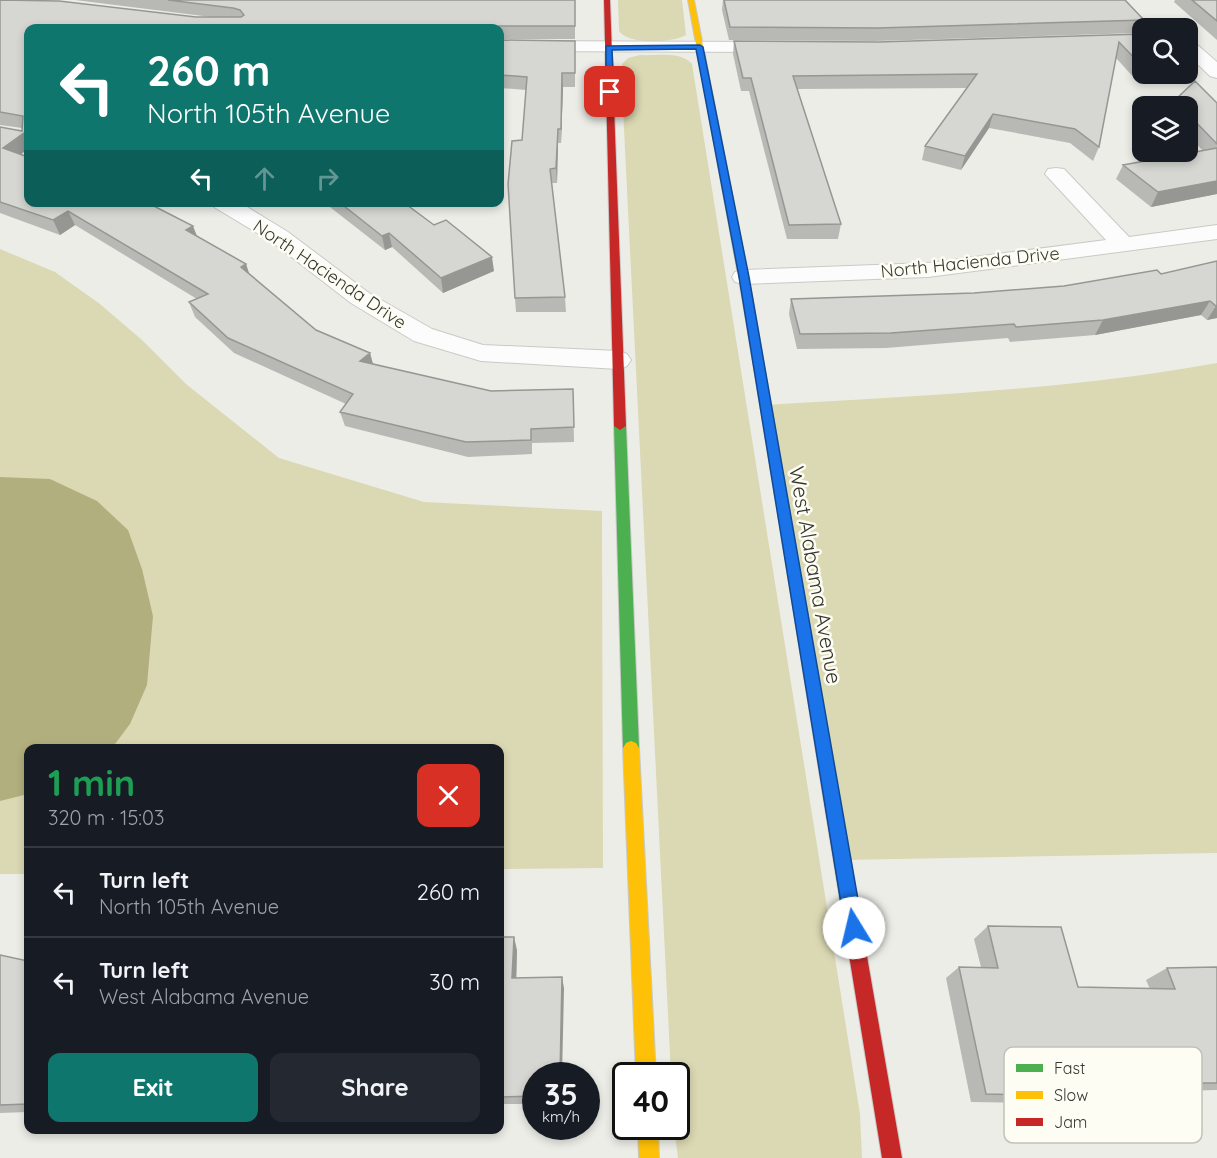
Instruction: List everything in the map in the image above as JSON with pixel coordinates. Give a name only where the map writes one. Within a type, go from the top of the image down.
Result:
[{"type":"street","points":[[607,0],[627,637],[645,1062]]},
{"type":"street","name":"West Alabama Avenue","points":[[691,0],[744,277],[892,1158]]},
{"type":"street","points":[[1198,39],[1207,39]]},
{"type":"street","points":[[504,46],[793,48]]},
{"type":"street","points":[[1198,55],[1217,72]]},
{"type":"street","points":[[1056,174],[1124,245]]},
{"type":"street","name":"North Hacienda Drive","points":[[230,207],[280,237],[370,304],[423,334],[481,353],[618,360]]},
{"type":"street","name":"North Hacienda Drive","points":[[744,277],[928,270],[1217,232]]},
{"type":"street","points":[[648,1140],[649,1158]]},
{"type":"shaded area","points":[[618,0],[682,0],[686,35],[661,41],[641,41],[624,36],[619,31]]},
{"type":"shaded area","points":[[640,55],[668,55],[681,57],[692,64],[860,1114],[862,1158],[678,1158],[676,1140],[690,1140],[690,1062],[670,1062],[623,109],[622,64],[628,58]]},
{"type":"shaded area","points":[[0,249],[55,272],[100,304],[142,340],[186,384],[279,458],[424,502],[602,511],[603,868],[504,869],[504,744],[24,744],[24,874],[0,874]]},
{"type":"shaded area","points":[[1217,363],[1217,853],[842,860],[766,405],[1048,386]]},
{"type":"shaded area","points":[[0,477],[50,479],[97,501],[128,530],[142,569],[153,616],[147,685],[130,724],[115,744],[24,744],[24,795],[0,801]]},
{"type":"building","points":[[0,0],[59,1],[196,17],[241,17],[244,15],[240,10],[233,8],[168,0],[575,0],[575,26],[24,24],[24,133],[3,148],[24,156],[24,207],[156,207],[193,226],[186,230],[246,264],[241,267],[316,330],[370,353],[360,361],[491,391],[573,389],[574,427],[531,429],[531,440],[466,442],[340,412],[353,394],[228,338],[189,302],[208,294],[68,211],[53,220],[0,202],[0,127],[22,131],[23,116],[0,112]]},
{"type":"building","points":[[724,0],[1125,0],[1142,18],[1132,18],[1132,20],[878,28],[730,27]]},
{"type":"building","points":[[1192,0],[1217,0],[1217,21]]},
{"type":"building","points":[[1132,34],[1132,56],[1119,42],[1099,147],[1075,129],[993,114],[965,156],[925,146],[977,74],[793,76],[841,224],[789,225],[751,78],[743,78],[734,41],[878,42]]},
{"type":"building","points":[[504,40],[575,41],[575,73],[562,73],[561,129],[558,129],[556,168],[550,169],[565,297],[515,298],[508,184],[512,141],[522,140],[527,77],[504,75]]},
{"type":"building","points":[[1192,84],[1198,84],[1217,103],[1217,144],[1198,124],[1198,96],[1179,96]]},
{"type":"building","points":[[1217,148],[1217,181],[1158,192],[1123,165],[1140,162],[1198,162],[1198,151]]},
{"type":"building","points":[[345,207],[410,207],[434,225],[446,220],[492,257],[441,278],[389,233],[382,236]]},
{"type":"building","points":[[1217,261],[1216,306],[1210,301],[1103,320],[891,333],[800,334],[791,299],[974,293],[1064,286],[1157,270],[1161,274]]},
{"type":"building","points":[[988,926],[1061,927],[1078,987],[1175,989],[1167,968],[1217,967],[1217,1083],[1202,1083],[1202,1047],[1004,1047],[1004,1094],[986,1094],[959,967],[998,968]]},
{"type":"building","points":[[504,937],[514,937],[512,978],[562,977],[560,1062],[522,1062],[522,1096],[504,1097]]},
{"type":"building","points":[[0,955],[24,960],[24,1104],[0,1105]]},
{"type":"traffic: fast","points":[[620,426],[631,748]]},
{"type":"traffic: fast","points":[[787,531],[831,795]]},
{"type":"traffic: slow","points":[[691,0],[748,302]]},
{"type":"traffic: slow","points":[[631,748],[645,1062]]},
{"type":"traffic: slow","points":[[648,1140],[649,1158]]},
{"type":"traffic: jam","points":[[607,0],[620,426]]},
{"type":"traffic: jam","points":[[748,302],[787,531]]},
{"type":"traffic: jam","points":[[831,795],[892,1158]]},
{"type":"route","points":[[610,92],[609,47],[700,47],[744,277],[854,928]]}]
